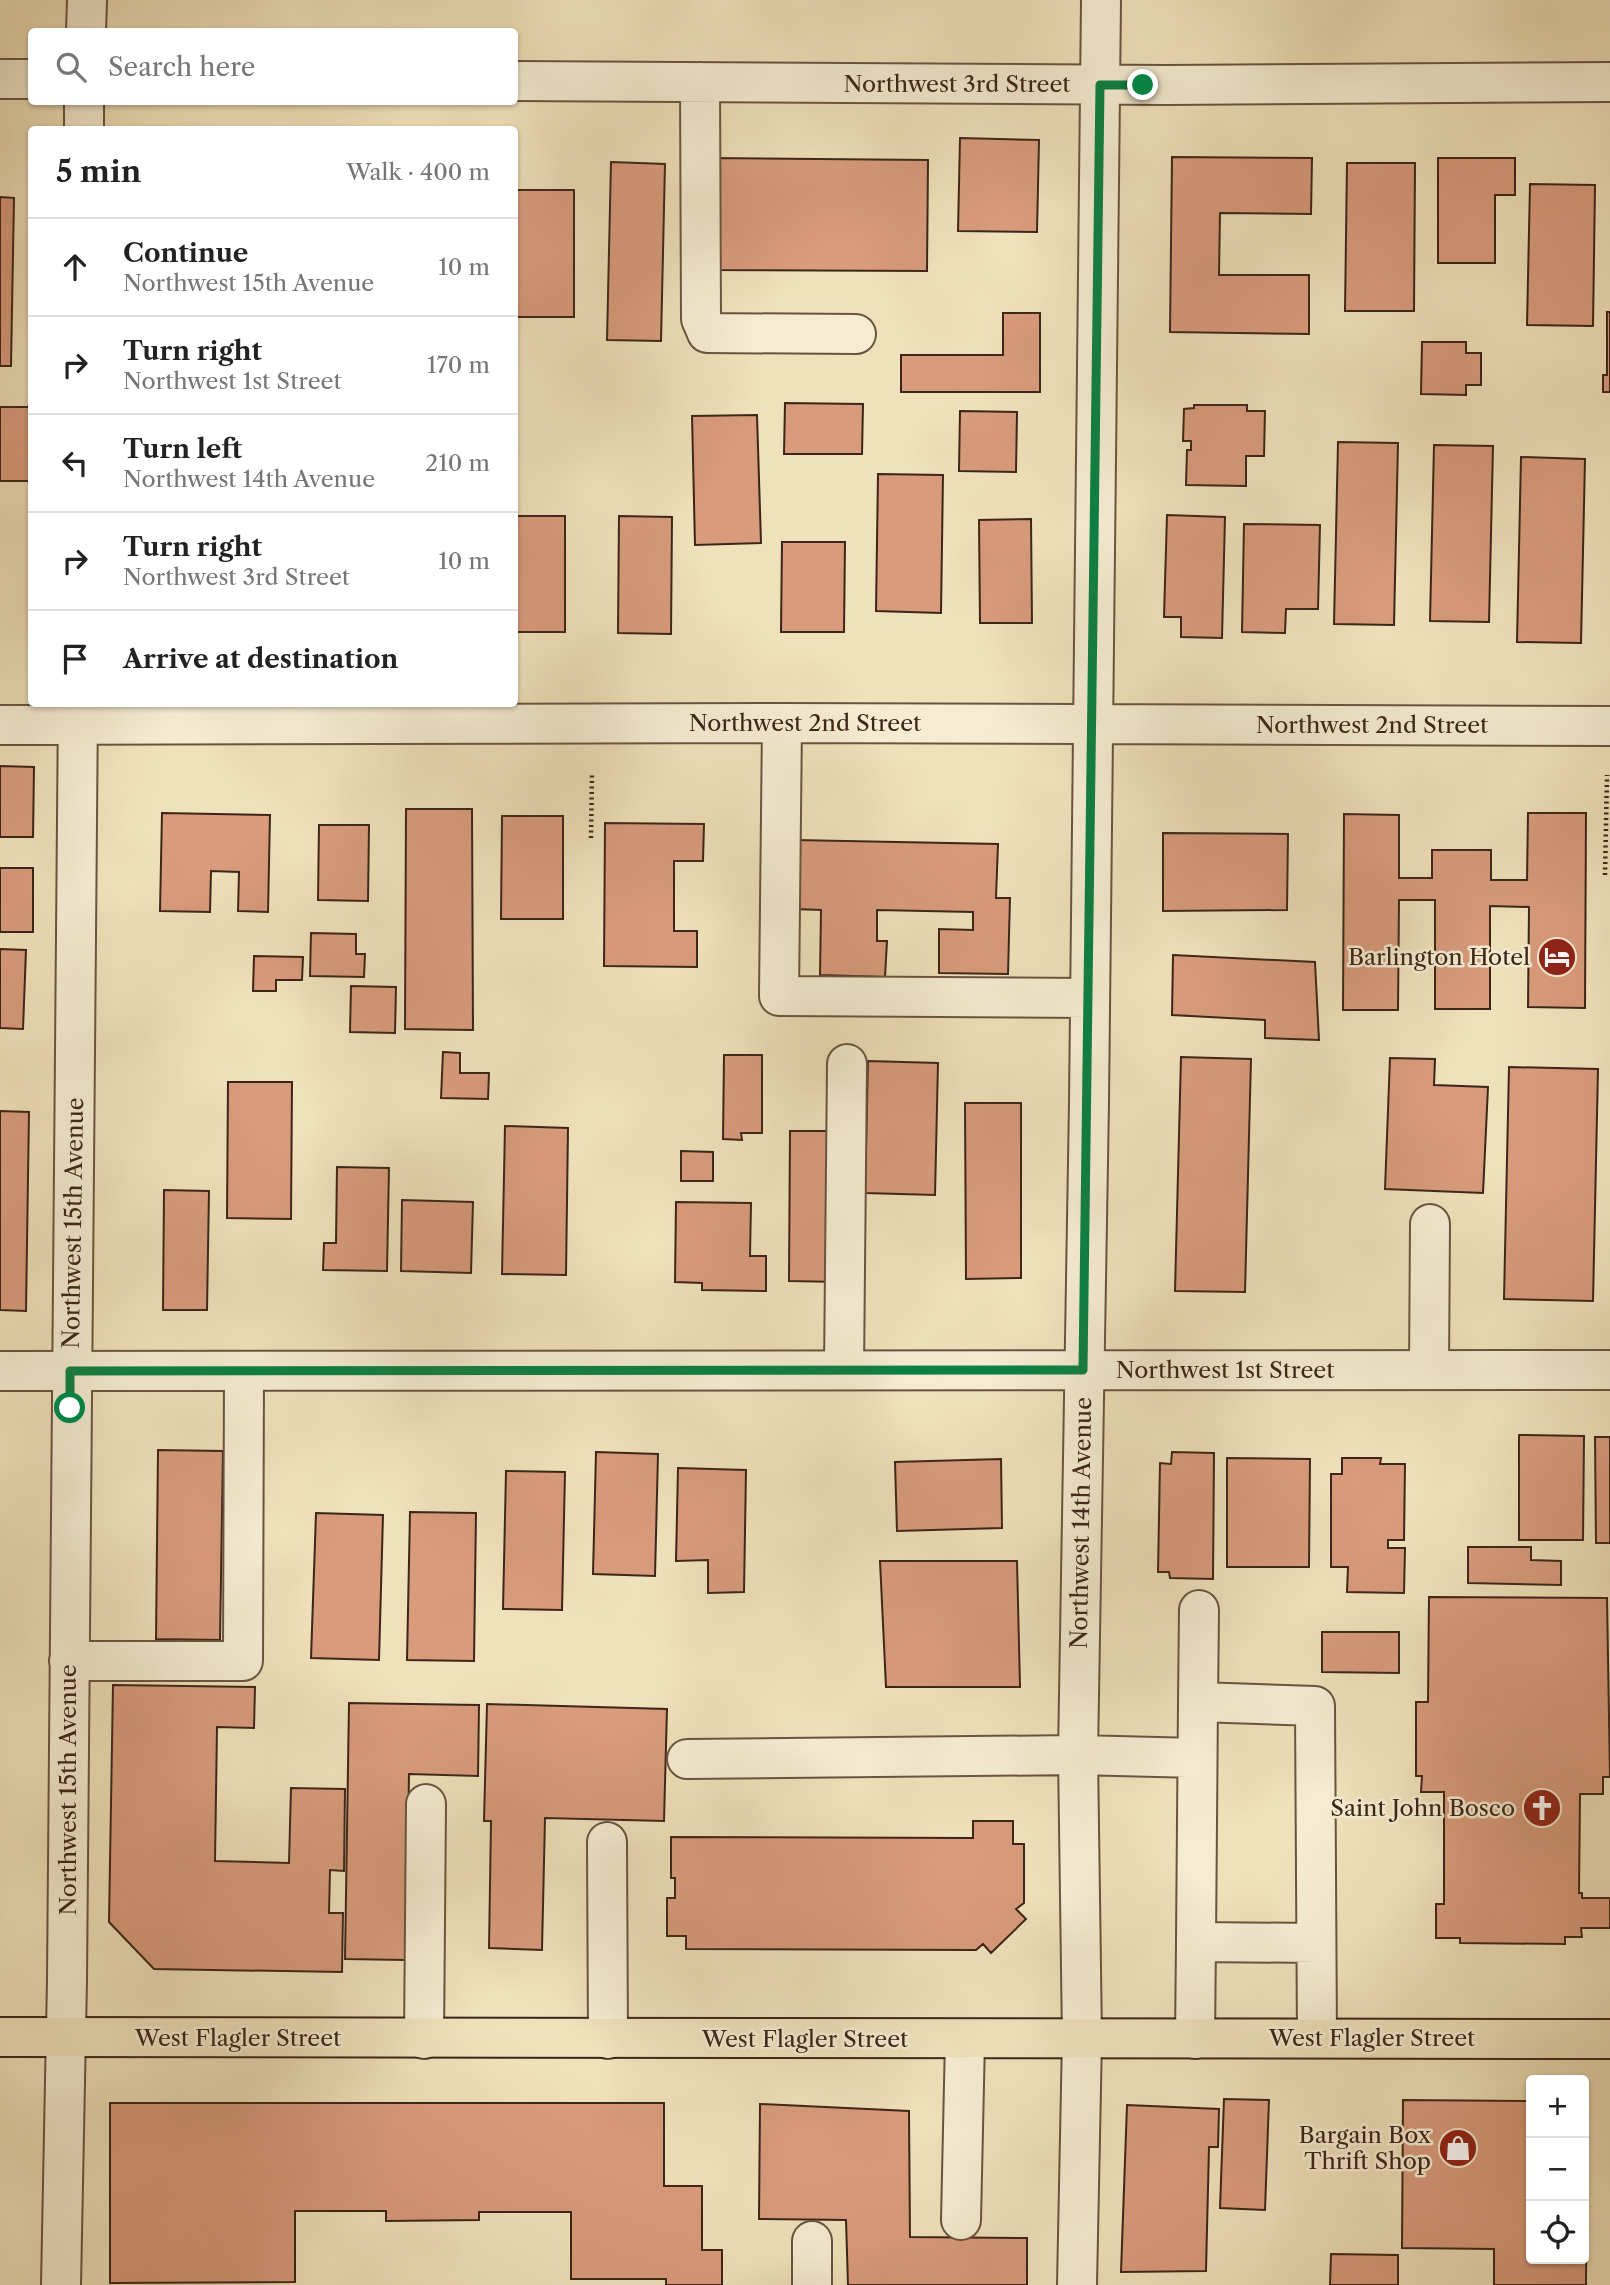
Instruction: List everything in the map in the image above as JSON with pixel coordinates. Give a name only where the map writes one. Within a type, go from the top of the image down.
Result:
[{"type":"main road","name":"West Flagler Street","points":[[0,2037],[1610,2039]]},
{"type":"street","points":[[86,28],[87,0]]},
{"type":"street","name":"Northwest 14th Avenue","points":[[1077,2285],[1082,2038],[1078,1755],[1101,0]]},
{"type":"street","points":[[0,79],[28,79]]},
{"type":"street","name":"Northwest 3rd Street","points":[[518,81],[1100,85],[1610,82]]},
{"type":"street","points":[[700,82],[701,319],[707,333],[856,334]]},
{"type":"street","points":[[84,105],[84,126]]},
{"type":"street","name":"Northwest 2nd Street","points":[[0,725],[78,714],[782,723],[1610,726]]},
{"type":"street","name":"Northwest 15th Avenue","points":[[61,2285],[78,714]]},
{"type":"street","points":[[782,723],[779,996],[1090,998]]},
{"type":"street","points":[[844,1370],[847,1064]]},
{"type":"street","points":[[1429,1370],[1430,1224]]},
{"type":"street","name":"Northwest 1st Street","points":[[0,1371],[244,1373],[1610,1370]]},
{"type":"street","points":[[69,1661],[243,1661],[244,1373]]},
{"type":"street","points":[[1195,2039],[1199,1610]]},
{"type":"street","points":[[1198,1702],[1315,1706],[1317,2038]]},
{"type":"street","points":[[687,1759],[1078,1755],[1198,1758]]},
{"type":"street","points":[[424,2039],[426,1804]]},
{"type":"street","points":[[607,1842],[608,2039]]},
{"type":"street","points":[[1196,1942],[1316,1943]]},
{"type":"street","points":[[961,2220],[965,2039]]},
{"type":"street","points":[[812,2241],[812,2285]]},
{"type":"path","points":[[591,838],[592,772]]},
{"type":"path","points":[[1605,875],[1607,775]]},
{"type":"building","points":[[960,138],[1039,140],[1037,232],[958,231]]},
{"type":"building","points":[[1172,157],[1312,158],[1311,214],[1220,213],[1219,275],[1309,275],[1309,334],[1170,332]]},
{"type":"building","points":[[712,158],[928,160],[927,271],[711,270]]},
{"type":"building","points":[[1438,158],[1515,158],[1515,195],[1495,195],[1495,263],[1438,263]]},
{"type":"building","points":[[611,162],[665,164],[661,341],[607,340]]},
{"type":"building","points":[[1347,163],[1415,163],[1414,311],[1345,311]]},
{"type":"building","points":[[1530,184],[1595,185],[1593,326],[1527,325]]},
{"type":"building","points":[[518,190],[574,190],[574,317],[518,317]]},
{"type":"building","points":[[0,197],[14,198],[11,366],[0,366]]},
{"type":"building","points":[[1607,312],[1610,312],[1610,392],[1603,392],[1603,375],[1607,375]]},
{"type":"building","points":[[1003,313],[1040,313],[1040,392],[901,392],[901,355],[1003,355]]},
{"type":"building","points":[[1422,342],[1466,342],[1466,353],[1481,353],[1481,385],[1466,385],[1466,395],[1421,394]]},
{"type":"building","points":[[785,403],[863,404],[862,454],[784,454]]},
{"type":"building","points":[[1194,405],[1247,405],[1247,411],[1265,411],[1264,456],[1246,456],[1246,486],[1186,485],[1187,450],[1191,450],[1191,441],[1183,441],[1184,409],[1194,408]]},
{"type":"building","points":[[0,407],[28,407],[28,481],[0,481]]},
{"type":"building","points":[[960,411],[1017,412],[1016,472],[959,471]]},
{"type":"building","points":[[757,415],[761,543],[695,545],[692,416]]},
{"type":"building","points":[[1338,442],[1398,443],[1394,625],[1334,624]]},
{"type":"building","points":[[1434,445],[1493,446],[1489,622],[1430,621]]},
{"type":"building","points":[[1521,457],[1585,459],[1581,643],[1517,642]]},
{"type":"building","points":[[878,474],[943,475],[941,613],[876,611]]},
{"type":"building","points":[[1167,515],[1225,517],[1222,638],[1181,637],[1181,617],[1164,617]]},
{"type":"building","points":[[518,516],[565,516],[565,632],[518,632]]},
{"type":"building","points":[[619,516],[672,517],[671,634],[618,633]]},
{"type":"building","points":[[1031,519],[1032,623],[980,623],[979,520]]},
{"type":"building","points":[[1244,524],[1320,525],[1318,609],[1286,609],[1285,633],[1242,632]]},
{"type":"building","points":[[782,542],[845,542],[844,632],[781,632]]},
{"type":"building","points":[[0,766],[34,767],[33,837],[0,837]]},
{"type":"building","points":[[406,809],[472,809],[473,1030],[405,1029]]},
{"type":"building","points":[[162,813],[270,815],[268,912],[238,911],[239,872],[211,871],[210,912],[160,911]]},
{"type":"building","name":"Barlington Hotel","points":[[1528,813],[1586,813],[1585,1008],[1528,1007],[1529,907],[1490,906],[1490,1009],[1435,1009],[1435,900],[1399,900],[1398,1010],[1343,1010],[1344,814],[1399,815],[1399,878],[1432,878],[1432,850],[1491,850],[1491,880],[1527,880]]},
{"type":"building","points":[[502,816],[563,816],[563,919],[501,919]]},
{"type":"building","points":[[605,823],[704,824],[703,861],[674,861],[674,931],[697,931],[697,967],[604,966]]},
{"type":"building","points":[[319,825],[369,825],[368,901],[318,900]]},
{"type":"building","points":[[1163,833],[1288,834],[1287,910],[1163,911]]},
{"type":"building","points":[[795,840],[998,844],[996,898],[1010,898],[1008,974],[939,973],[939,929],[973,930],[973,912],[877,910],[877,941],[887,941],[885,977],[820,975],[821,910],[794,909]]},
{"type":"building","points":[[0,868],[33,868],[33,932],[0,932]]},
{"type":"building","points":[[311,933],[356,934],[356,954],[365,954],[364,977],[310,976]]},
{"type":"building","points":[[0,949],[26,950],[23,1029],[0,1028]]},
{"type":"building","points":[[1173,955],[1315,962],[1319,1040],[1265,1038],[1265,1020],[1172,1015]]},
{"type":"building","points":[[254,956],[303,957],[302,980],[276,980],[276,991],[253,991]]},
{"type":"building","points":[[351,986],[396,987],[395,1033],[350,1032]]},
{"type":"building","points":[[443,1052],[460,1053],[460,1073],[489,1073],[488,1099],[441,1098]]},
{"type":"building","points":[[724,1055],[762,1055],[762,1133],[741,1133],[742,1140],[723,1139]]},
{"type":"building","points":[[1181,1057],[1251,1059],[1245,1292],[1175,1291]]},
{"type":"building","points":[[1390,1058],[1435,1059],[1434,1085],[1488,1087],[1483,1193],[1385,1189]]},
{"type":"building","points":[[868,1061],[938,1063],[935,1195],[865,1193]]},
{"type":"building","points":[[1509,1067],[1598,1069],[1593,1301],[1504,1299]]},
{"type":"building","points":[[228,1082],[292,1082],[291,1219],[227,1218]]},
{"type":"building","points":[[965,1103],[1021,1103],[1021,1278],[966,1279]]},
{"type":"building","points":[[0,1111],[29,1112],[26,1311],[0,1310]]},
{"type":"building","points":[[505,1126],[568,1128],[566,1275],[502,1274]]},
{"type":"building","points":[[790,1131],[842,1131],[841,1282],[789,1281]]},
{"type":"building","points":[[681,1151],[713,1152],[713,1181],[681,1181]]},
{"type":"building","points":[[337,1167],[389,1168],[387,1271],[323,1270],[324,1243],[336,1243]]},
{"type":"building","points":[[164,1190],[209,1191],[207,1310],[163,1310]]},
{"type":"building","points":[[402,1200],[473,1202],[471,1273],[401,1271]]},
{"type":"building","points":[[676,1202],[751,1203],[750,1256],[766,1256],[766,1291],[702,1290],[702,1283],[675,1282]]},
{"type":"building","points":[[1519,1435],[1584,1436],[1583,1540],[1519,1540]]},
{"type":"building","points":[[1595,1437],[1610,1437],[1610,1543],[1596,1543]]},
{"type":"building","points":[[158,1450],[223,1451],[220,1640],[156,1639]]},
{"type":"building","points":[[596,1452],[658,1454],[655,1576],[593,1574]]},
{"type":"building","points":[[1172,1452],[1214,1453],[1213,1579],[1170,1578],[1169,1572],[1158,1572],[1160,1463],[1171,1464]]},
{"type":"building","points":[[1227,1458],[1310,1459],[1309,1567],[1227,1567]]},
{"type":"building","points":[[1342,1458],[1381,1458],[1380,1464],[1405,1464],[1404,1540],[1388,1540],[1388,1548],[1405,1548],[1404,1593],[1347,1592],[1348,1567],[1331,1567],[1331,1474],[1342,1474]]},
{"type":"building","points":[[1001,1459],[1002,1528],[897,1531],[895,1462]]},
{"type":"building","points":[[678,1468],[746,1470],[744,1592],[708,1593],[708,1560],[676,1561]]},
{"type":"building","points":[[506,1471],[565,1472],[562,1610],[503,1609]]},
{"type":"building","points":[[410,1512],[476,1513],[474,1661],[407,1660]]},
{"type":"building","points":[[316,1513],[383,1515],[379,1660],[311,1658]]},
{"type":"building","points":[[1468,1547],[1531,1547],[1531,1560],[1561,1561],[1561,1585],[1468,1583]]},
{"type":"building","points":[[880,1561],[1017,1561],[1020,1687],[886,1687]]},
{"type":"building","points":[[1429,1597],[1607,1598],[1610,1777],[1603,1777],[1603,1794],[1580,1794],[1579,1893],[1582,1893],[1582,1898],[1610,1898],[1610,1928],[1581,1928],[1582,1937],[1565,1937],[1565,1944],[1460,1943],[1460,1938],[1436,1938],[1436,1904],[1444,1904],[1444,1792],[1421,1792],[1422,1776],[1416,1776],[1416,1702],[1428,1702]]},
{"type":"building","points":[[1322,1632],[1399,1632],[1399,1673],[1322,1672]]},
{"type":"building","points":[[113,1685],[255,1687],[254,1728],[217,1727],[215,1861],[289,1863],[291,1788],[345,1789],[344,1871],[330,1870],[329,1913],[343,1913],[342,1972],[154,1969],[109,1922]]},
{"type":"building","points":[[349,1703],[479,1705],[478,1776],[409,1774],[406,1960],[345,1959]]},
{"type":"building","points":[[487,1704],[667,1709],[664,1821],[545,1818],[542,1950],[489,1948],[491,1821],[484,1821]]},
{"type":"building","points":[[973,1821],[1013,1821],[1013,1844],[1024,1844],[1024,1903],[1016,1909],[1026,1919],[991,1953],[983,1944],[976,1950],[686,1949],[686,1936],[667,1936],[667,1898],[675,1898],[675,1878],[671,1878],[671,1837],[973,1838]]},
{"type":"building","points":[[1224,2099],[1269,2100],[1265,2210],[1220,2208]]},
{"type":"building","points":[[1403,2100],[1526,2101],[1526,2264],[1586,2264],[1586,2285],[1494,2285],[1494,2249],[1402,2248]]},
{"type":"building","points":[[110,2103],[664,2103],[664,2186],[702,2186],[702,2250],[722,2250],[722,2285],[666,2285],[666,2279],[571,2279],[571,2212],[479,2212],[479,2220],[386,2221],[386,2211],[295,2211],[295,2282],[110,2283]]},
{"type":"building","points":[[760,2104],[909,2111],[910,2237],[1027,2238],[1027,2285],[848,2285],[846,2220],[759,2219]]},
{"type":"building","points":[[1127,2105],[1219,2109],[1218,2147],[1209,2147],[1206,2271],[1121,2272]]},
{"type":"building","points":[[1331,2254],[1398,2255],[1398,2285],[1330,2285]]},
{"type":"place","name":"Barlington Hotel","points":[[1557,957]]},
{"type":"place","name":"Saint John Bosco","points":[[1542,1808]]},
{"type":"place","name":"Bargain Box Thrift Shop","points":[[1458,2148]]},
{"type":"route","points":[[70,1408],[70,1371],[244,1373],[1083,1370],[1093,806],[1100,85],[1143,85]]}]
